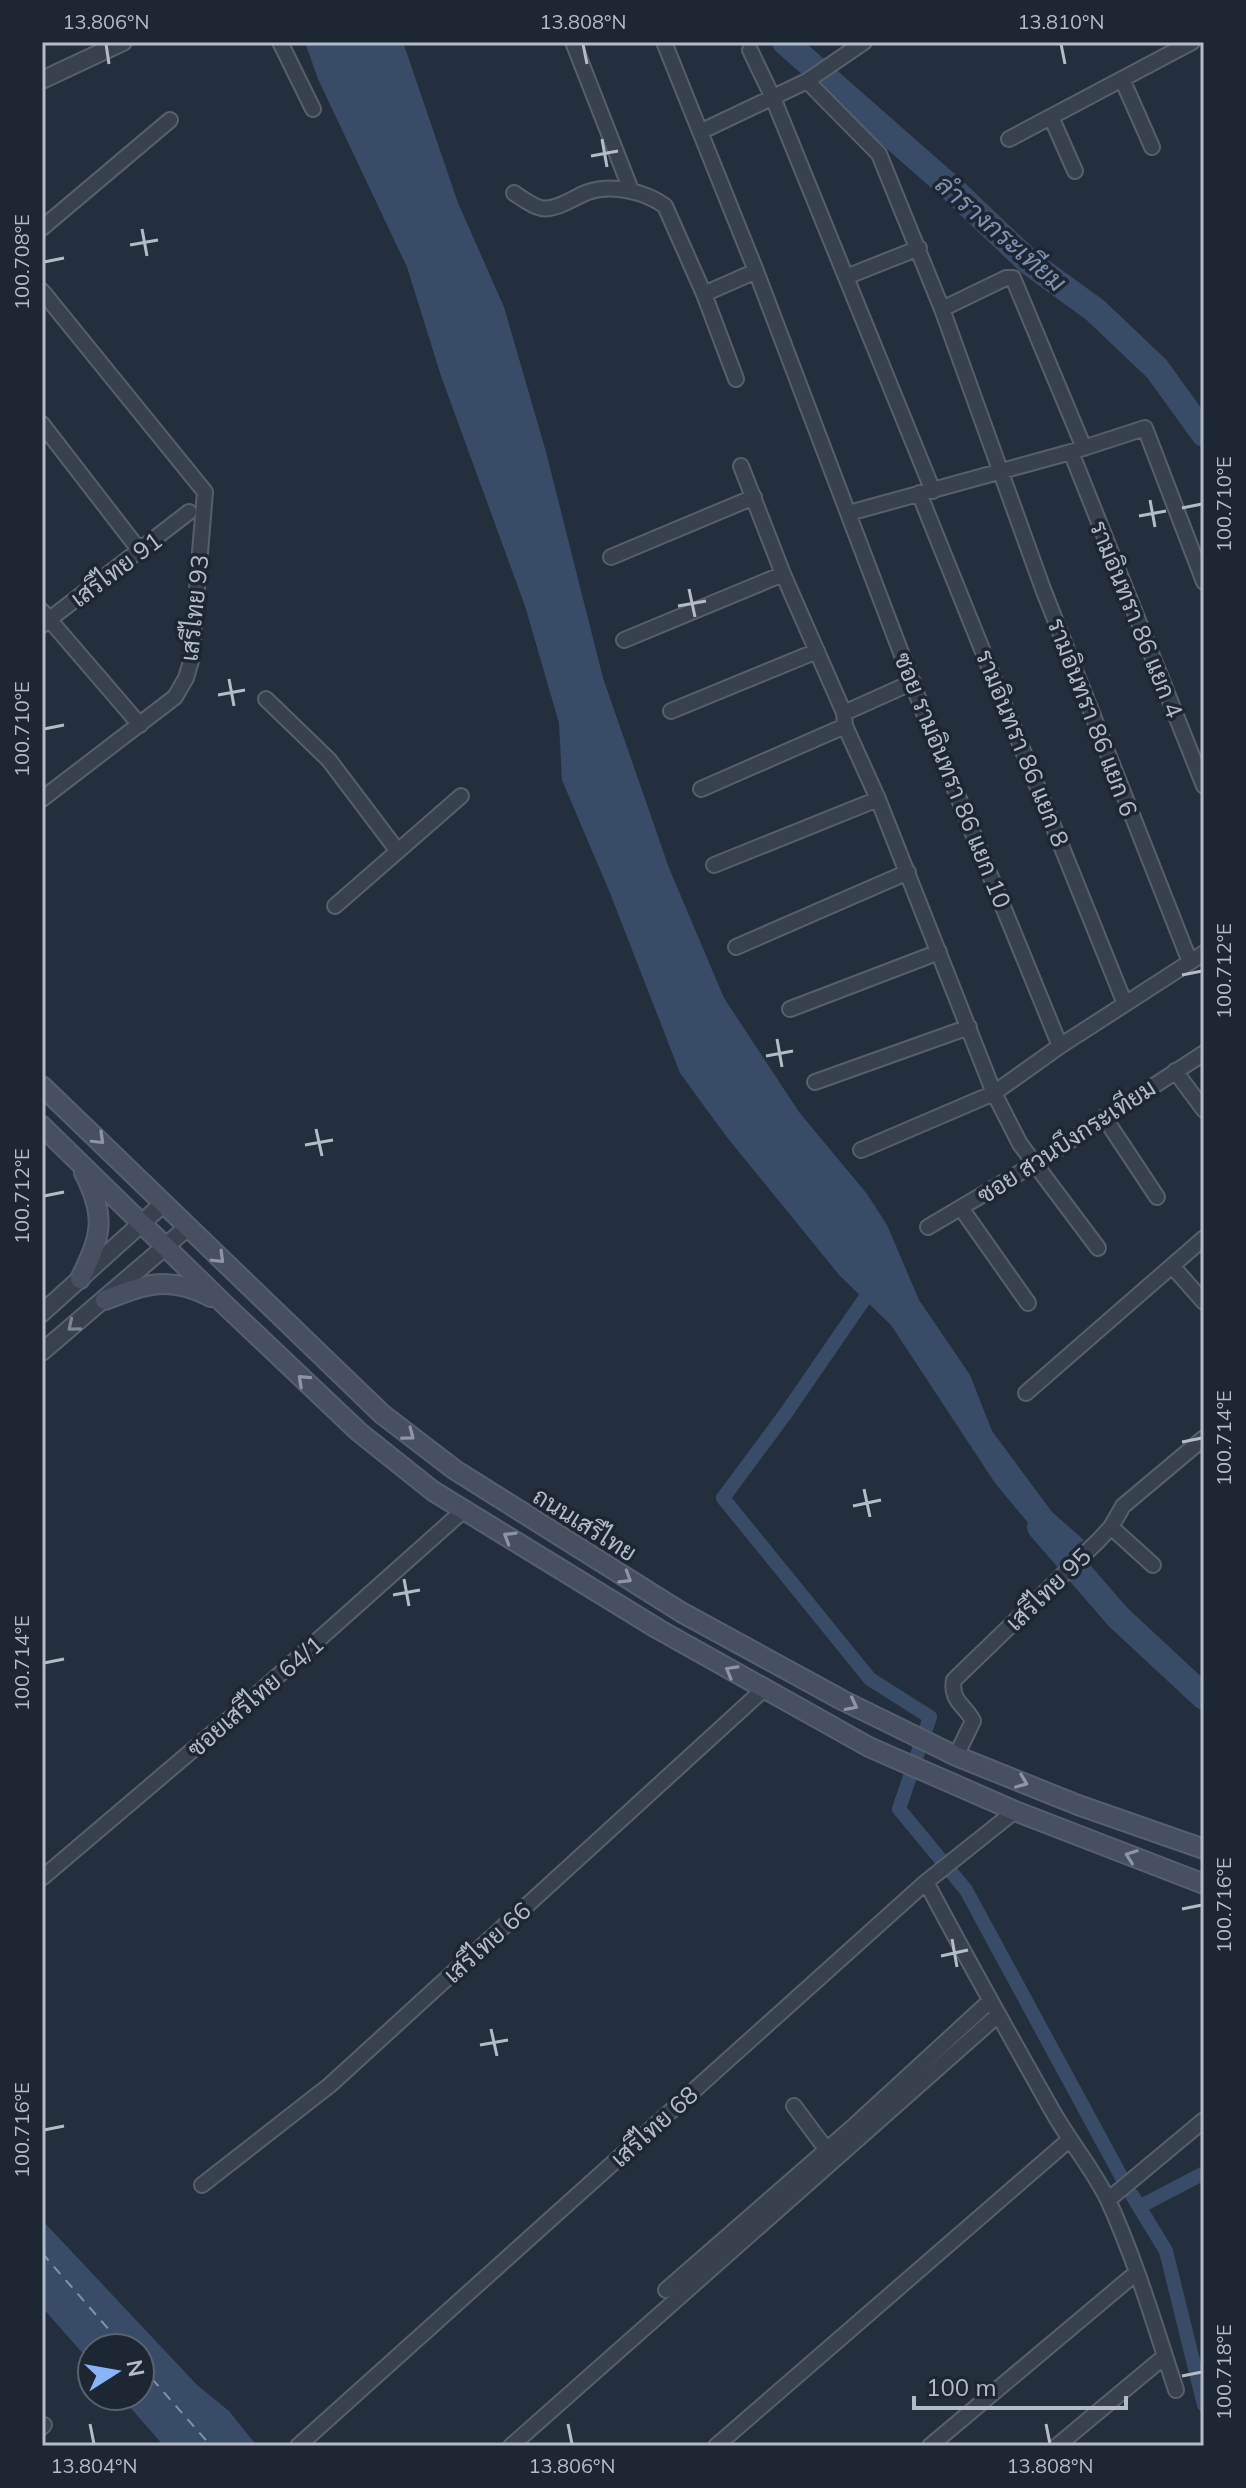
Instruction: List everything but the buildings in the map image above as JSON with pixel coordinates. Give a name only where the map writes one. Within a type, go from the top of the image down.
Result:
[{"type":"main road","name":"ถนนเสรีไทย","points":[[42,1086],[382,1414],[455,1470],[681,1612],[912,1735],[1078,1805],[1204,1849]]},
{"type":"main road","points":[[42,1126],[359,1432],[433,1491],[763,1690],[899,1760],[1015,1811],[1204,1884]]},
{"type":"main road","points":[[78,1160],[97,1200],[100,1225],[97,1241],[80,1279]]},
{"type":"main road","points":[[105,1300],[141,1286],[162,1282],[200,1292],[224,1304]]},
{"type":"main road","points":[[1163,1868],[1204,1873]]},
{"type":"street","points":[[42,80],[123,42]]},
{"type":"street","points":[[280,42],[313,109]]},
{"type":"street","points":[[573,42],[631,190]]},
{"type":"street","name":"ซอย รามอินทรา 86 แยก 10","points":[[664,42],[702,131],[913,682],[1060,1046]]},
{"type":"street","points":[[702,131],[807,81],[864,42]]},
{"type":"street","points":[[1009,139],[1192,42]]},
{"type":"street","name":"รามอินทรา 86 แยก 8","points":[[750,50],[773,98],[846,277],[1125,1004]]},
{"type":"street","points":[[1122,79],[1152,147]]},
{"type":"street","name":"รามอินทรา 86 แยก 6","points":[[807,81],[879,154],[919,248],[998,470],[1190,962]]},
{"type":"street","points":[[1051,117],[1075,171]]},
{"type":"street","points":[[42,228],[170,120]]},
{"type":"street","points":[[514,193],[539,208],[547,208],[590,192],[631,190],[665,206],[704,294],[736,379]]},
{"type":"street","points":[[846,277],[919,248]]},
{"type":"street","points":[[704,294],[756,271]]},
{"type":"street","name":"รามอินทรา 86 แยก 4","points":[[942,309],[1006,278],[1013,278],[1204,786]]},
{"type":"street","name":"เสรีไทย 93","points":[[42,291],[205,492],[191,661],[175,697],[44,794]]},
{"type":"street","points":[[42,424],[140,551]]},
{"type":"street","points":[[849,513],[1145,428],[1204,582]]},
{"type":"street","points":[[741,466],[908,872],[994,1093],[1020,1144],[1098,1248]]},
{"type":"street","points":[[611,557],[754,497]]},
{"type":"street","name":"เสรีไทย 91","points":[[44,619],[189,512]]},
{"type":"street","points":[[624,640],[783,574]]},
{"type":"street","points":[[44,619],[140,725]]},
{"type":"street","points":[[671,711],[817,651]]},
{"type":"street","points":[[701,789],[844,720],[913,682]]},
{"type":"street","points":[[266,699],[329,760],[397,850]]},
{"type":"street","points":[[335,906],[461,796]]},
{"type":"street","points":[[714,865],[878,799]]},
{"type":"street","points":[[736,947],[908,872]]},
{"type":"street","points":[[790,1009],[939,952]]},
{"type":"street","points":[[861,1150],[994,1093],[1060,1046],[1204,953]]},
{"type":"street","points":[[815,1082],[969,1027]]},
{"type":"street","name":"ซอย สวนบึงกระเทียม","points":[[928,1227],[1036,1163],[1204,1053]]},
{"type":"street","points":[[1175,1071],[1204,1110]]},
{"type":"street","points":[[1104,1117],[1157,1197]]},
{"type":"street","points":[[42,1313],[164,1203]]},
{"type":"street","points":[[961,1208],[1028,1303]]},
{"type":"street","points":[[42,1352],[188,1227]]},
{"type":"street","points":[[1026,1393],[1204,1238]]},
{"type":"street","points":[[1172,1266],[1204,1302]]},
{"type":"street","name":"เสรีไทย 95","points":[[953,1754],[973,1721],[956,1701],[952,1691],[954,1680],[1099,1540],[1123,1506],[1204,1438]]},
{"type":"street","name":"ซอยเสรีไทย 64/1","points":[[42,1878],[235,1714],[464,1510]]},
{"type":"street","points":[[1111,1527],[1153,1565]]},
{"type":"street","name":"เสรีไทย 66","points":[[202,2185],[330,2085],[763,1690]]},
{"type":"street","name":"เสรีไทย 68","points":[[298,2446],[928,1881],[1015,1811]]},
{"type":"street","points":[[928,1881],[990,2001],[1069,2140],[1108,2200],[1176,2390]]},
{"type":"street","points":[[666,2290],[990,2001]]},
{"type":"street","points":[[511,2446],[998,2015]]},
{"type":"street","points":[[794,2106],[826,2149]]},
{"type":"street","points":[[1108,2200],[1204,2120]]},
{"type":"street","points":[[716,2446],[1069,2140]]},
{"type":"street","points":[[930,2446],[1136,2273]]},
{"type":"street","points":[[1057,2446],[1165,2356]]},
{"type":"water","points":[[305,42],[403,42],[458,203],[504,307],[546,452],[603,678],[669,868],[724,998],[799,1112],[867,1194],[887,1225],[919,1300],[970,1375],[992,1431],[1052,1512],[1084,1540],[1058,1559],[995,1483],[891,1325],[840,1276],[726,1136],[680,1073],[562,780],[559,723],[525,606],[441,376],[407,267],[318,79]]},
{"type":"water","points":[[42,2220],[147,2332],[76,2332],[76,2346],[42,2307]]},
{"type":"water","points":[[156,2341],[197,2385],[229,2411],[257,2446],[164,2446],[134,2412],[156,2412]]},
{"type":"waterway","name":"ลำรางกระเทียม","points":[[785,42],[951,188],[1030,263],[1095,310],[1157,369],[1204,434]]},
{"type":"waterway","points":[[874,1285],[723,1498],[870,1679],[930,1717],[899,1809],[966,1890],[1122,2178]]},
{"type":"waterway","points":[[1040,1527],[1118,1617],[1204,1697]]},
{"type":"waterway","points":[[1139,2207],[1204,2173]]},
{"type":"waterway","points":[[1132,2195],[1166,2251],[1204,2405]]},
{"type":"ferry route","points":[[42,2253],[111,2332]]},
{"type":"ferry route","points":[[156,2383],[211,2446]]}]
